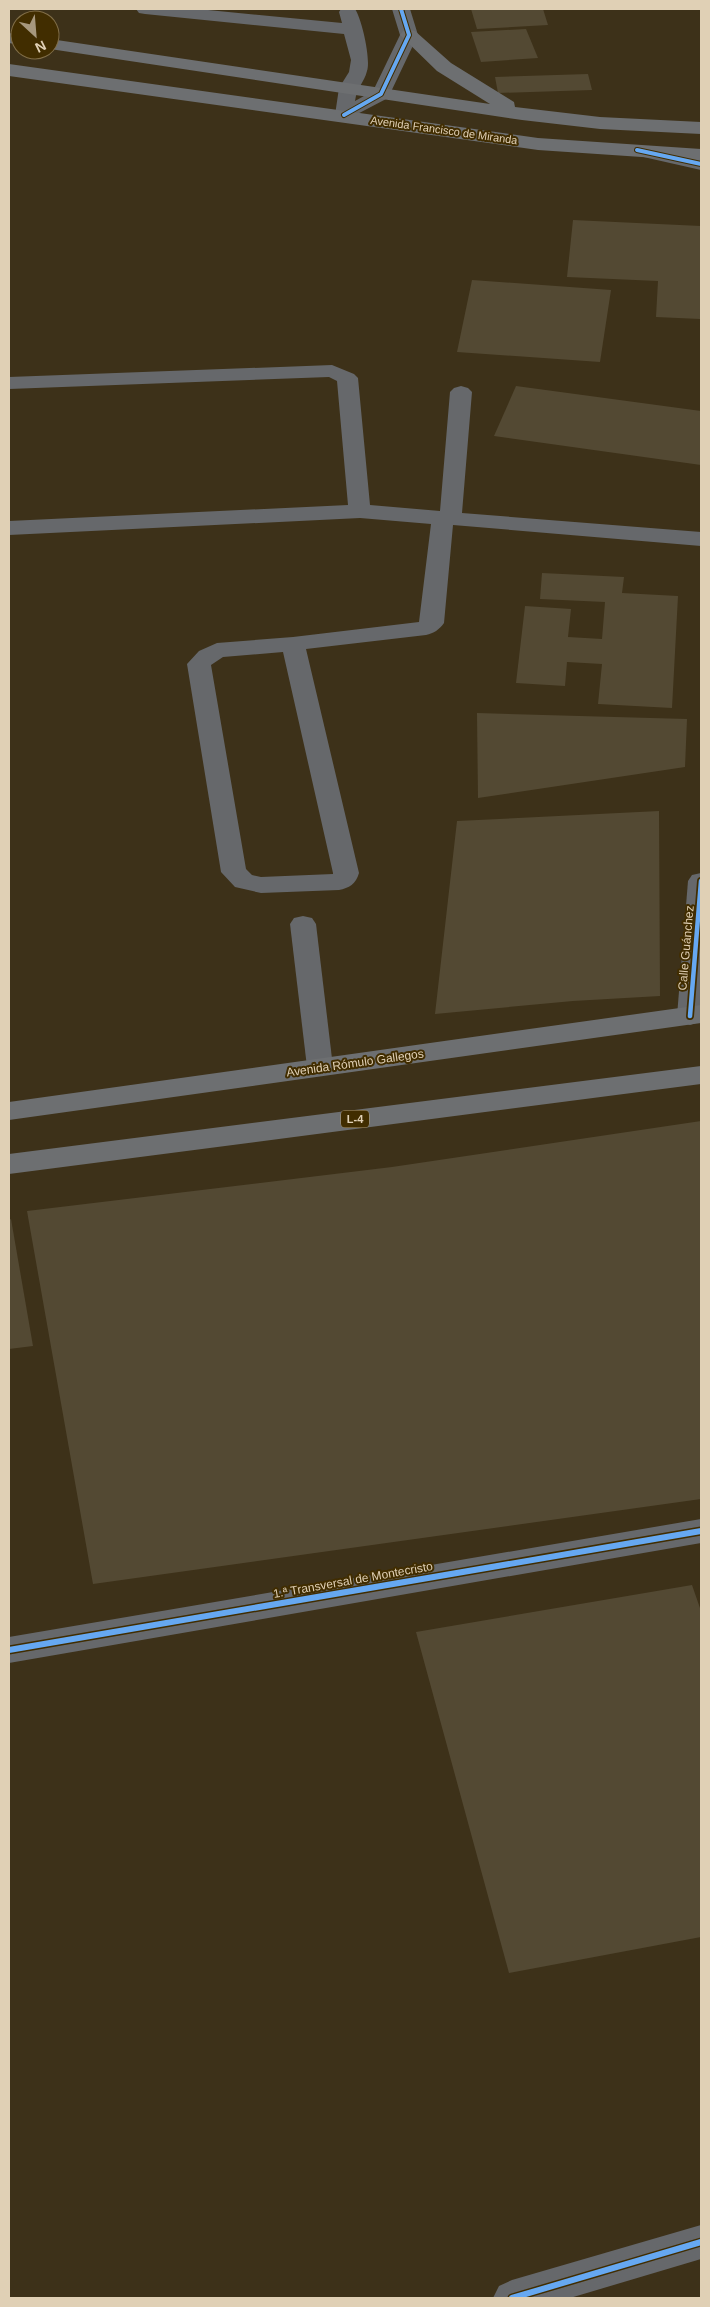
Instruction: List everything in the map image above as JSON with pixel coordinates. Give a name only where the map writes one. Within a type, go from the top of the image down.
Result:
[{"type":"main road","points":[[410,35],[444,67],[522,114]]},
{"type":"main road","points":[[60,45],[522,114],[600,123],[701,128]]},
{"type":"main road","name":"Avenida Francisco de Miranda","points":[[9,70],[344,115],[538,144],[701,154]]},
{"type":"main road","name":"Avenida Rómulo Gallegos","points":[[9,1111],[696,1015]]},
{"type":"main road","name":"L-4","points":[[9,1164],[701,1075]]},
{"type":"street","points":[[145,9],[352,28]]},
{"type":"street","points":[[344,115],[348,88],[358,72],[360,60],[347,9]]},
{"type":"street","points":[[344,115],[381,94],[410,35],[401,9]]},
{"type":"street","points":[[637,150],[701,164]]},
{"type":"street","points":[[9,383],[332,371],[347,378],[360,511]]},
{"type":"street","points":[[293,644],[346,873],[345,878],[339,882],[261,885],[244,881],[234,872],[199,664],[217,650],[293,644],[426,628],[432,623],[447,519],[461,392]]},
{"type":"street","points":[[9,528],[360,511],[701,539]]},
{"type":"street","name":"Calle Guánchez","points":[[696,1015],[701,881]]},
{"type":"street","points":[[303,924],[320,1068]]},
{"type":"street","name":"1.ª Transversal de Montecristo","points":[[9,1650],[701,1530]]},
{"type":"street","points":[[512,2298],[701,2242]]},
{"type":"building","points":[[471,9],[543,9],[548,25],[477,29]]},
{"type":"building","points":[[526,29],[538,58],[481,62],[471,32]]},
{"type":"building","points":[[588,74],[592,90],[498,93],[495,77]]},
{"type":"building","points":[[573,220],[701,226],[700,319],[656,317],[658,281],[567,277]]},
{"type":"building","points":[[472,280],[611,290],[600,362],[457,352]]},
{"type":"building","points":[[516,386],[701,411],[701,465],[494,436]]},
{"type":"building","points":[[542,573],[624,577],[622,593],[678,596],[672,708],[598,704],[602,664],[567,662],[565,686],[516,683],[525,606],[571,609],[568,637],[602,639],[605,602],[540,599]]},
{"type":"building","points":[[477,713],[687,719],[685,767],[478,798]]},
{"type":"building","points":[[659,811],[660,996],[573,1001],[435,1014],[457,821]]},
{"type":"building","points":[[701,1121],[701,1499],[93,1584],[27,1211],[392,1167]]},
{"type":"building","points":[[11,1219],[33,1346],[9,1349],[9,1220]]},
{"type":"building","points":[[692,1585],[701,1611],[701,1937],[509,1973],[416,1632]]},
{"type":"cycle path","points":[[344,115],[381,94],[409,35],[401,9]]},
{"type":"cycle path","points":[[637,150],[701,164]]},
{"type":"cycle path","points":[[690,1016],[701,881]]},
{"type":"cycle path","points":[[9,1650],[701,1531]]},
{"type":"cycle path","points":[[512,2298],[701,2242]]}]
